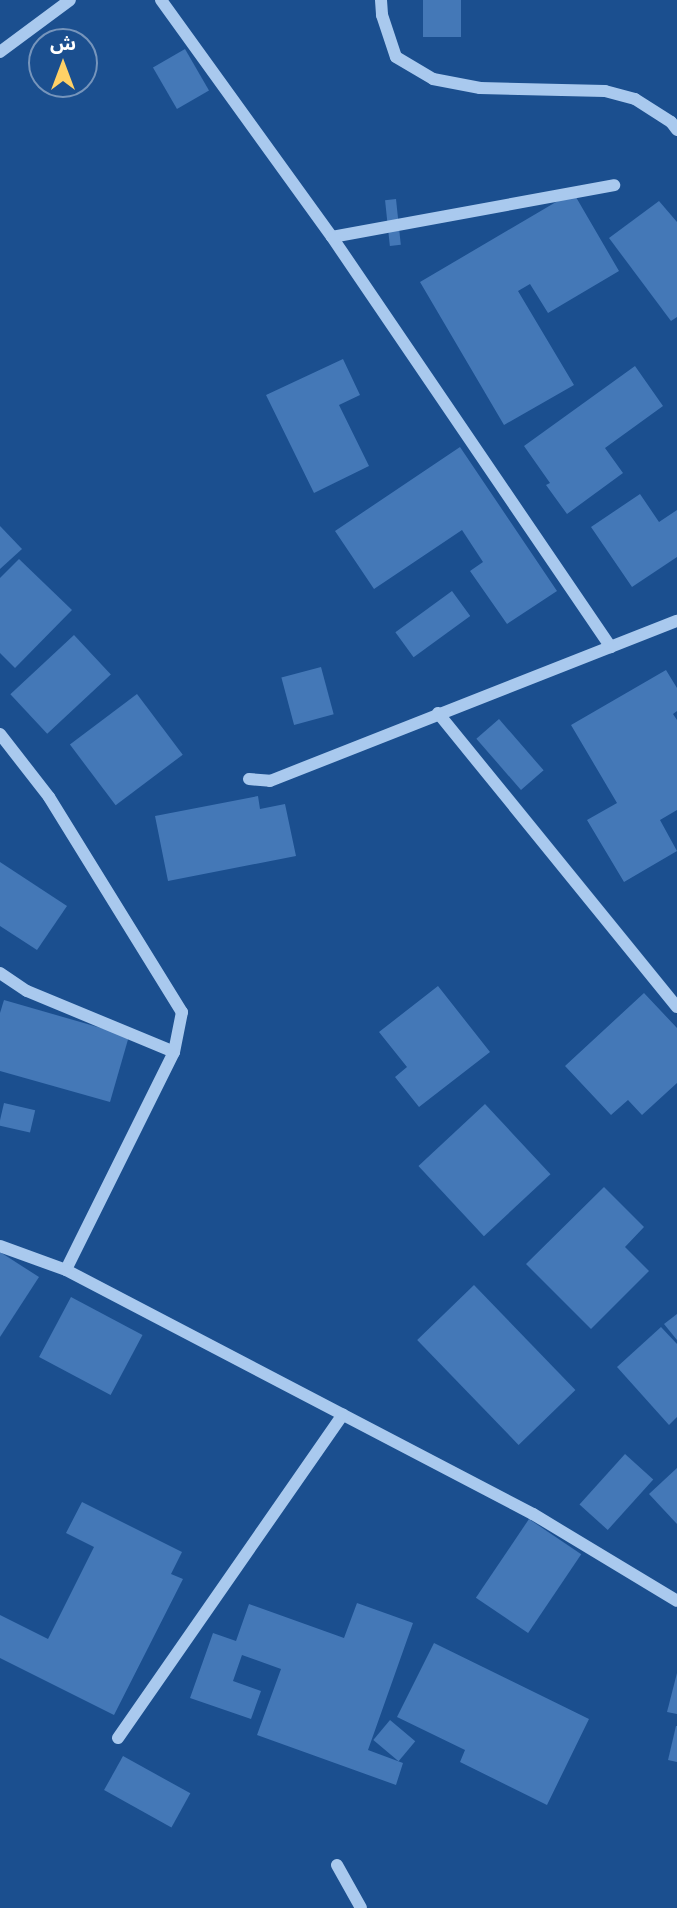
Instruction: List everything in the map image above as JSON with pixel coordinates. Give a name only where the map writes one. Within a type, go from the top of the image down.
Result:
[{"type":"street","points":[[0,52],[70,0]]},
{"type":"street","points":[[161,0],[332,237],[611,647]]},
{"type":"street","points":[[381,0],[382,15],[396,57],[433,79],[480,88],[605,91],[635,99],[671,122],[677,130]]},
{"type":"street","points":[[332,237],[614,185]]},
{"type":"street","points":[[249,779],[270,780],[677,621]]},
{"type":"street","points":[[438,713],[677,1007]]},
{"type":"street","points":[[0,734],[49,797],[182,1012],[174,1052],[66,1270]]},
{"type":"street","points":[[0,973],[27,991],[174,1052]]},
{"type":"street","points":[[0,1246],[66,1270],[343,1414],[533,1514],[677,1601]]},
{"type":"street","points":[[118,1738],[343,1414]]},
{"type":"street","points":[[337,1865],[361,1908]]},
{"type":"building","points":[[423,0],[461,0],[461,37],[423,37]]},
{"type":"building","points":[[185,49],[209,91],[177,109],[153,68]]},
{"type":"building","points":[[573,192],[619,271],[548,313],[530,284],[518,291],[574,385],[504,425],[420,282]]},
{"type":"building","points":[[396,199],[401,245],[390,246],[385,200]]},
{"type":"building","points":[[659,201],[677,222],[677,317],[671,321],[609,238]]},
{"type":"building","points":[[343,359],[360,395],[339,405],[369,466],[314,493],[266,395]]},
{"type":"building","points":[[635,366],[663,406],[605,448],[623,473],[567,514],[546,485],[550,483],[524,446]]},
{"type":"building","points":[[460,447],[557,591],[507,624],[470,571],[483,562],[462,530],[374,589],[335,531]]},
{"type":"building","points":[[640,494],[659,522],[677,510],[677,557],[632,587],[591,527]]},
{"type":"building","points":[[0,526],[22,549],[0,569]]},
{"type":"building","points":[[19,559],[72,610],[15,668],[0,653],[0,578]]},
{"type":"building","points":[[452,591],[470,616],[414,657],[395,632]]},
{"type":"building","points":[[74,635],[111,674],[47,734],[10,694]]},
{"type":"building","points":[[321,667],[334,714],[294,725],[281,678]]},
{"type":"building","points":[[666,670],[677,688],[677,711],[673,714],[677,720],[677,810],[660,820],[677,851],[624,882],[587,820],[617,803],[571,725]]},
{"type":"building","points":[[137,694],[183,755],[116,805],[70,745]]},
{"type":"building","points":[[499,719],[544,770],[521,790],[476,739]]},
{"type":"building","points":[[258,796],[260,809],[285,804],[296,856],[168,881],[155,816]]},
{"type":"building","points":[[0,862],[67,906],[37,950],[0,926]]},
{"type":"building","points":[[438,986],[490,1052],[419,1107],[395,1077],[407,1067],[379,1032]]},
{"type":"building","points":[[644,993],[677,1028],[677,1083],[642,1115],[628,1100],[611,1115],[565,1066]]},
{"type":"building","points":[[4,1000],[129,1036],[110,1102],[0,1071],[0,1013]]},
{"type":"building","points":[[4,1103],[35,1110],[30,1133],[0,1126]]},
{"type":"building","points":[[485,1104],[550,1174],[484,1236],[418,1166]]},
{"type":"building","points":[[604,1187],[644,1227],[625,1247],[649,1271],[591,1329],[526,1264]]},
{"type":"building","points":[[0,1252],[39,1277],[0,1337]]},
{"type":"building","points":[[474,1285],[575,1390],[519,1445],[417,1340]]},
{"type":"building","points":[[71,1297],[143,1335],[111,1395],[39,1357]]},
{"type":"building","points":[[677,1314],[677,1340],[664,1324]]},
{"type":"building","points":[[661,1327],[677,1344],[677,1417],[669,1425],[617,1367]]},
{"type":"building","points":[[625,1454],[653,1479],[608,1530],[579,1505]]},
{"type":"building","points":[[677,1468],[677,1524],[649,1494]]},
{"type":"building","points":[[82,1502],[182,1552],[171,1574],[183,1579],[114,1715],[0,1658],[0,1615],[48,1639],[94,1547],[66,1533]]},
{"type":"building","points":[[529,1519],[581,1554],[528,1633],[476,1598]]},
{"type":"building","points":[[357,1603],[413,1623],[368,1750],[403,1763],[396,1785],[257,1735],[281,1669],[242,1655],[233,1681],[261,1691],[251,1719],[190,1698],[213,1633],[236,1641],[249,1604],[344,1638]]},
{"type":"building","points":[[434,1643],[589,1719],[547,1805],[460,1762],[465,1750],[397,1717]]},
{"type":"building","points":[[677,1673],[677,1714],[667,1712]]},
{"type":"building","points":[[390,1720],[415,1741],[399,1761],[373,1740]]},
{"type":"building","points":[[677,1726],[677,1762],[668,1760]]},
{"type":"building","points":[[123,1756],[190,1793],[171,1827],[104,1790]]}]
